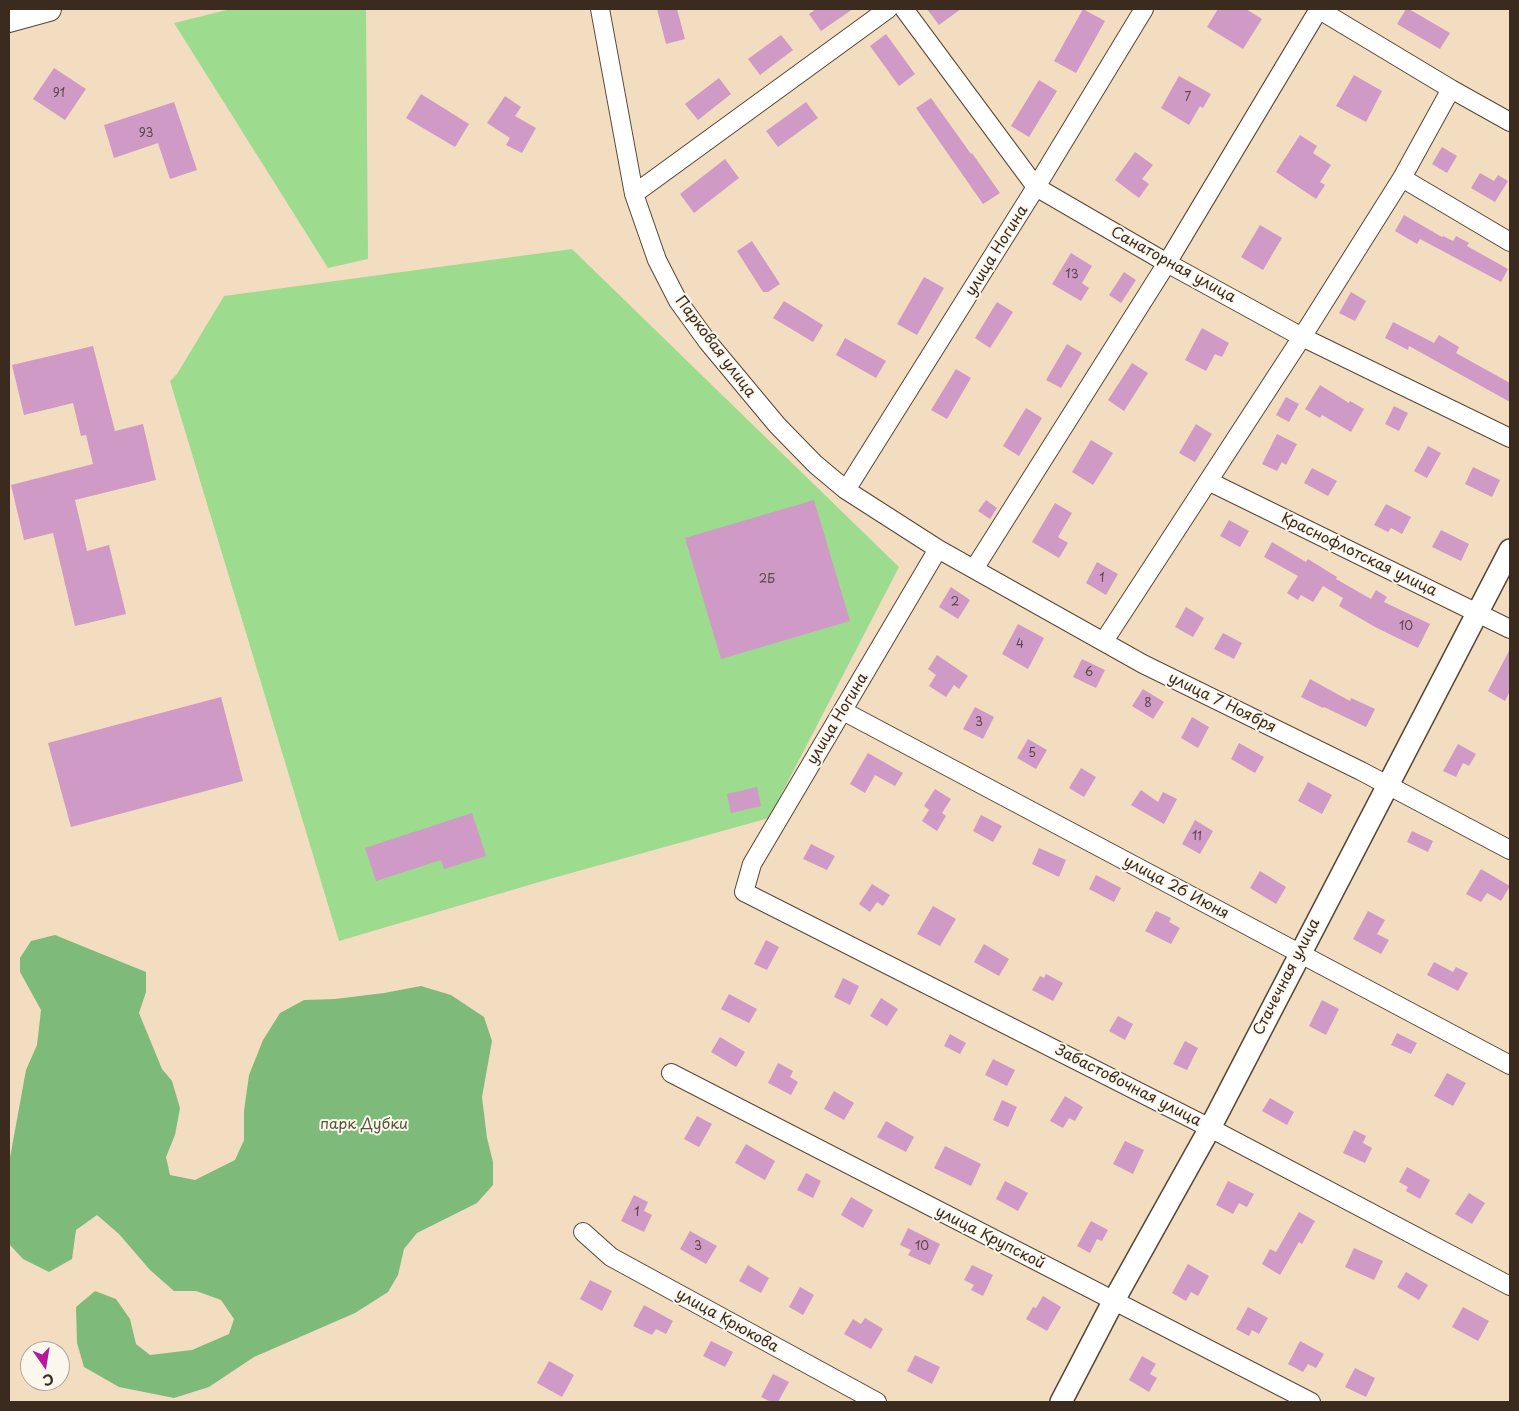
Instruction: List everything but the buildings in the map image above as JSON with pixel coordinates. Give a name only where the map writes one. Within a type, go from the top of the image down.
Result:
[{"type":"main road","points":[[9,20],[48,9]]},
{"type":"street","name":"Парковая улица","points":[[600,9],[634,194],[657,260],[678,301],[707,342],[777,425],[815,464],[846,490],[938,549]]},
{"type":"street","points":[[634,194],[888,9]]},
{"type":"street","name":"Санаторная улица","points":[[904,9],[1036,187],[1167,263],[1302,337],[1510,438]]},
{"type":"street","name":"улица Ногина","points":[[846,490],[1036,187],[1144,9]]},
{"type":"street","points":[[974,569],[1167,263],[1319,9],[1451,89],[1510,122]]},
{"type":"street","points":[[1104,641],[1302,337],[1402,178],[1451,89]]},
{"type":"street","points":[[1402,178],[1510,242]]},
{"type":"street","name":"Краснофлотская улица","points":[[1208,481],[1510,629]]},
{"type":"street","name":"улица Ногина","points":[[744,892],[752,864],[938,549]]},
{"type":"street","name":"улица 7 Ноября","points":[[938,549],[1143,664],[1388,785],[1510,850]]},
{"type":"street","name":"Стачечная улица","points":[[1061,1402],[1113,1302],[1210,1128],[1299,953],[1510,550]]},
{"type":"street","name":"улица 26 Июня","points":[[843,711],[1510,1065]]},
{"type":"street","name":"Забастовочная улица","points":[[744,892],[1210,1128],[1510,1286]]},
{"type":"street","name":"улица Крупской","points":[[671,1073],[1113,1302],[1311,1402]]},
{"type":"street","name":"улица Крюкова","points":[[583,1232],[610,1257],[877,1402]]},
{"type":"green space","points":[[231,9],[366,9],[368,259],[328,268],[174,23]]},
{"type":"green space","points":[[572,249],[899,567],[769,818],[546,880],[339,941],[170,381],[177,374],[224,296]]},
{"type":"green space","name":"парк Дубки","points":[[55,935],[146,972],[146,992],[139,1013],[162,1069],[172,1081],[180,1108],[175,1135],[166,1157],[170,1175],[195,1180],[235,1160],[244,1140],[244,1111],[249,1075],[263,1040],[280,1013],[304,1000],[335,999],[421,986],[451,995],[484,1017],[492,1041],[482,1097],[487,1138],[493,1162],[493,1185],[477,1203],[417,1233],[404,1249],[398,1275],[388,1292],[355,1313],[254,1357],[209,1387],[174,1398],[119,1387],[84,1367],[77,1343],[76,1307],[95,1291],[116,1299],[130,1319],[136,1344],[150,1355],[192,1350],[229,1334],[234,1319],[221,1300],[196,1291],[174,1291],[150,1270],[119,1234],[97,1215],[76,1230],[72,1259],[49,1272],[23,1259],[9,1244],[9,1163],[26,1070],[37,1045],[41,1010],[20,972],[20,958],[31,941]]}]
